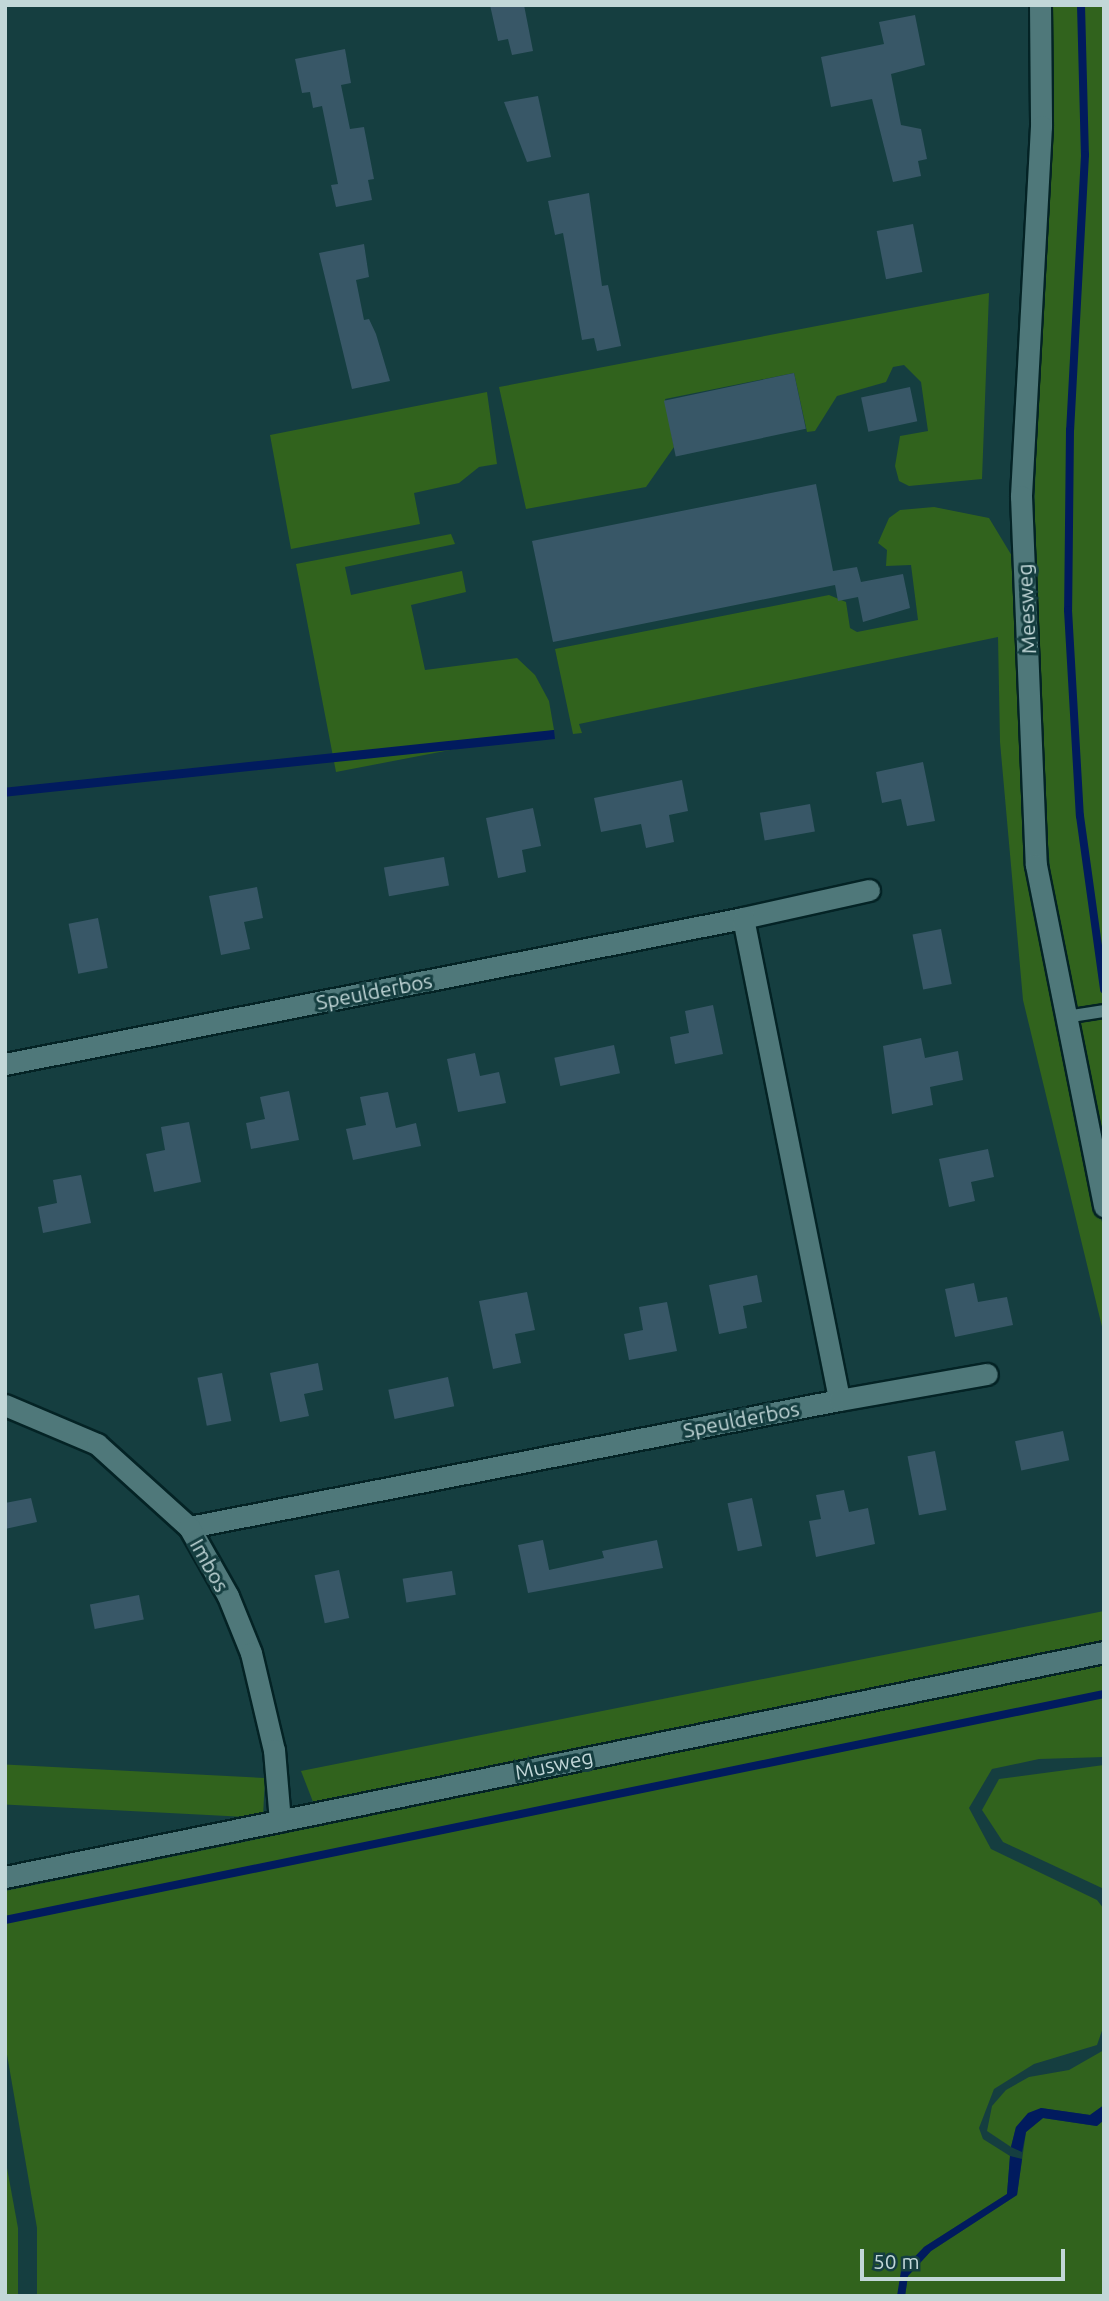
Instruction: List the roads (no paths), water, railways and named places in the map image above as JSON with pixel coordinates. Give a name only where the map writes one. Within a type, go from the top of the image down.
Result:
[{"type":"street","name":"Meesweg","points":[[1040,5],[1041,127],[1021,496],[1036,864],[1104,1206]]},
{"type":"street","name":"Speulderbos","points":[[5,1064],[743,918],[869,890]]},
{"type":"street","points":[[743,918],[839,1400]]},
{"type":"street","name":"Speulderbos","points":[[189,1527],[839,1400],[987,1374]]},
{"type":"street","name":"Imbos","points":[[5,1405],[97,1444],[189,1527],[228,1596],[251,1653],[274,1750],[280,1821]]},
{"type":"street","name":"Musweg","points":[[5,1877],[1104,1652]]},
{"type":"lane","points":[[1066,1017],[1104,1011]]},
{"type":"waterway","points":[[1081,5],[1085,155],[1070,430],[1068,610],[1080,816],[1104,989]]},
{"type":"waterway","points":[[5,1920],[1104,1694]]}]
